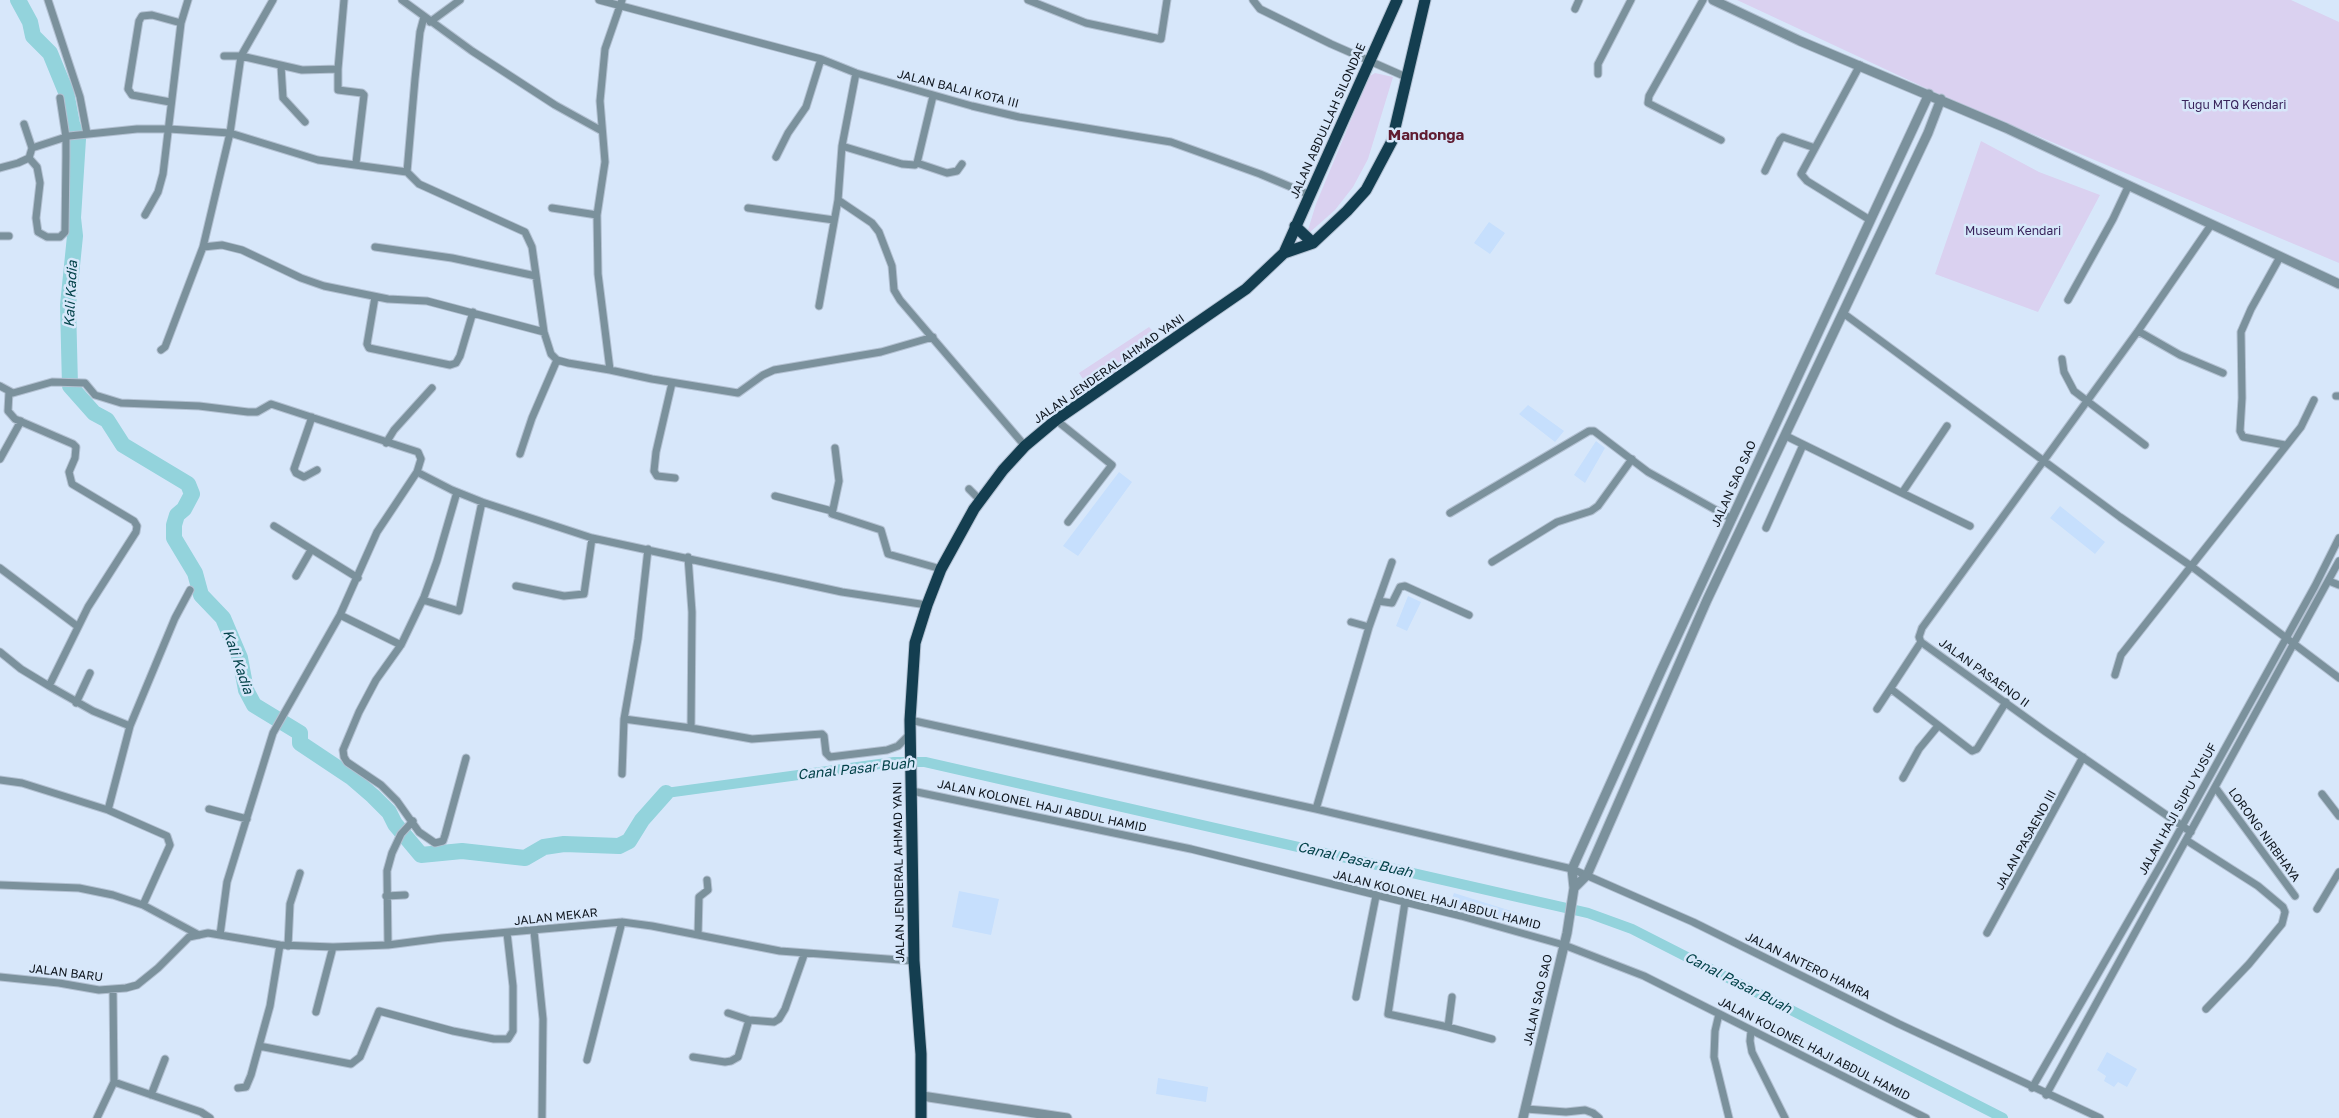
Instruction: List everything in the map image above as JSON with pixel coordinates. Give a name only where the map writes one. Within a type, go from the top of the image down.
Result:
[{"type":"highway","name":"JALAN ABDULLAH SILONDAE","points":[[1284,253],[1397,0]]},
{"type":"highway","name":"JALAN JENDERAL AHMAD YANI","points":[[921,1118],[922,1096],[914,961],[910,720],[915,643],[941,569],[980,500],[1003,470],[1025,446],[1056,420],[1246,289],[1284,253],[1313,243],[1348,211],[1366,190],[1392,142],[1425,0]]},
{"type":"highway","points":[[1295,226],[1313,243]]},
{"type":"street","points":[[48,0],[80,97],[86,134]]},
{"type":"street","points":[[145,214],[160,184],[169,128],[170,102],[181,23],[188,0]]},
{"type":"street","points":[[161,350],[165,347],[203,246],[230,133],[241,56],[272,0]]},
{"type":"street","points":[[344,0],[338,90],[362,93],[364,97],[356,164]]},
{"type":"street","points":[[402,0],[427,20],[555,105],[602,131]]},
{"type":"street","points":[[407,172],[420,32],[427,20],[460,0]]},
{"type":"street","name":"JALAN BALAI KOTA III","points":[[599,0],[621,2],[821,60],[856,73],[933,96],[1019,117],[1171,142],[1260,174],[1310,195]]},
{"type":"street","points":[[1028,0],[1086,23],[1161,39],[1167,0]]},
{"type":"street","points":[[1254,0],[1260,9],[1331,44],[1406,77]]},
{"type":"street","points":[[1575,9],[1579,0]]},
{"type":"street","points":[[1598,74],[1598,64],[1631,0]]},
{"type":"street","points":[[1703,0],[1649,96],[1648,103],[1721,140]]},
{"type":"street","points":[[1713,0],[1800,41],[1941,99],[2339,284]]},
{"type":"street","points":[[610,370],[598,274],[597,214],[605,162],[600,101],[604,56],[621,2]]},
{"type":"street","points":[[170,102],[132,95],[128,89],[139,21],[142,16],[152,15],[181,23]]},
{"type":"street","points":[[224,56],[241,56],[302,70],[338,69]]},
{"type":"street","points":[[776,157],[788,133],[806,107],[821,60]]},
{"type":"street","points":[[1860,65],[1801,174],[1802,177],[1870,220]]},
{"type":"street","points":[[281,66],[284,98],[305,122]]},
{"type":"street","points":[[819,306],[838,200],[842,146],[856,73]]},
{"type":"street","name":"JALAN SAO SAO","points":[[1524,1113],[1567,933],[1574,888],[1572,869],[1661,671],[1929,94]]},
{"type":"street","points":[[842,146],[912,166],[917,163],[933,96]]},
{"type":"street","points":[[29,158],[37,168],[40,182],[36,218],[38,230],[44,236],[60,237],[65,232],[69,136],[60,98]]},
{"type":"street","name":"JALAN SAO SAO","points":[[1574,888],[1587,875],[1707,600],[1928,133],[1941,99]]},
{"type":"street","points":[[0,168],[18,164],[29,158],[32,148],[24,124]]},
{"type":"street","points":[[32,148],[69,136],[169,128],[230,133],[318,160],[407,172],[420,184],[525,232],[532,247],[544,332],[551,354],[557,360],[672,383],[738,393],[763,375],[774,370],[881,352],[933,337]]},
{"type":"street","points":[[1765,171],[1783,137],[1815,148]]},
{"type":"street","points":[[917,163],[947,173],[957,171],[962,164]]},
{"type":"street","points":[[2068,300],[2128,187]]},
{"type":"street","points":[[838,200],[872,223],[879,232],[892,266],[896,293],[1025,446]]},
{"type":"street","points":[[552,208],[597,214]]},
{"type":"street","points":[[748,208],[834,220]]},
{"type":"street","name":"JALAN PASAENO II","points":[[2191,832],[1921,642],[1919,637],[1922,628],[2138,331],[2212,225]]},
{"type":"street","points":[[0,236],[9,236]]},
{"type":"street","points":[[203,246],[225,246],[242,250],[312,282],[375,296],[427,301],[544,332]]},
{"type":"street","points":[[375,247],[452,258],[536,276]]},
{"type":"street","points":[[2280,257],[2251,309],[2241,332],[2242,398],[2240,431],[2243,437],[2285,445]]},
{"type":"street","points":[[375,296],[369,348],[450,365],[456,364],[460,356],[473,312]]},
{"type":"street","points":[[1843,313],[2191,566],[2339,678]]},
{"type":"street","points":[[2138,331],[2180,355],[2223,373]]},
{"type":"street","points":[[2062,359],[2064,372],[2074,391],[2145,445]]},
{"type":"street","points":[[520,454],[532,418],[557,360]]},
{"type":"street","points":[[0,386],[9,392],[37,385],[65,382],[85,383],[95,395],[121,403],[199,406],[248,412],[257,412],[271,404],[420,453],[421,461],[417,472],[377,532],[340,616],[273,733],[227,882],[220,934]]},
{"type":"street","points":[[672,383],[656,452],[654,471],[657,476],[675,478]]},
{"type":"street","points":[[386,443],[394,430],[432,388]]},
{"type":"street","points":[[9,392],[8,411],[15,420],[74,444],[77,450],[69,472],[72,484],[134,521],[137,526],[136,532],[77,626],[49,686]]},
{"type":"street","points":[[2115,674],[2121,655],[2301,427],[2314,400]]},
{"type":"street","points":[[312,417],[294,468],[296,473],[304,477],[316,470]]},
{"type":"street","points":[[1056,420],[1112,465],[1068,522]]},
{"type":"street","points":[[0,459],[21,421]]},
{"type":"street","points":[[1902,493],[1947,426]]},
{"type":"street","points":[[1450,513],[1589,431],[1599,433],[1648,472],[1732,519]]},
{"type":"street","points":[[1786,436],[1970,526]]},
{"type":"street","points":[[1766,528],[1803,445]]},
{"type":"street","points":[[835,448],[839,481],[832,511],[834,516],[881,530],[888,554],[941,569]]},
{"type":"street","points":[[1492,562],[1520,542],[1557,522],[1591,511],[1598,506],[1632,459]]},
{"type":"street","points":[[417,472],[482,502],[592,538],[688,557],[842,592],[927,605]]},
{"type":"street","points":[[969,488],[980,500]]},
{"type":"street","points":[[457,492],[437,561],[423,600],[400,645],[376,680],[359,712],[343,753],[347,762],[381,785],[397,801],[426,838],[435,843],[442,841],[466,758]]},
{"type":"street","points":[[775,496],[832,511]]},
{"type":"street","points":[[423,600],[459,611],[482,502]]},
{"type":"street","points":[[274,526],[358,578]]},
{"type":"street","points":[[516,586],[564,596],[584,594],[592,538]]},
{"type":"street","name":"JALAN HAJI SUPU YUSUF","points":[[2032,1088],[2078,1011],[2286,638],[2339,538]]},
{"type":"street","points":[[622,774],[624,719],[638,639],[648,549]]},
{"type":"street","points":[[296,576],[311,550]]},
{"type":"street","points":[[688,557],[692,612],[691,728]]},
{"type":"street","name":"JALAN HAJI SUPU YUSUF","points":[[2046,1095],[2339,561]]},
{"type":"street","points":[[1316,809],[1378,601],[1392,562]]},
{"type":"street","points":[[0,568],[77,626]]},
{"type":"street","points":[[2328,581],[2339,585]]},
{"type":"street","points":[[1378,601],[1392,603],[1400,587],[1405,586],[1469,614]]},
{"type":"street","points":[[108,810],[130,726],[175,618],[190,590]]},
{"type":"street","points":[[340,616],[400,645]]},
{"type":"street","points":[[1351,622],[1370,627]]},
{"type":"street","points":[[1878,709],[1921,642]]},
{"type":"street","points":[[0,652],[21,669],[76,703],[130,726]]},
{"type":"street","points":[[76,703],[90,673]]},
{"type":"street","points":[[1891,689],[1969,749],[1975,751],[2006,702]]},
{"type":"street","points":[[624,719],[752,738],[820,734],[824,736],[826,753],[830,757],[887,750],[898,746],[910,734]]},
{"type":"street","name":"JALAN ANTERO HAMRA","points":[[910,720],[1316,809],[1572,869],[1693,922],[2046,1095],[2100,1118]]},
{"type":"street","points":[[1903,778],[1919,749],[1938,726]]},
{"type":"street","name":"JALAN PASAENO III","points":[[1986,933],[2083,757]]},
{"type":"street","points":[[0,780],[22,783],[108,810],[167,836],[169,839],[168,849],[143,905]]},
{"type":"street","name":"LORONG NIRBHAYA","points":[[2215,787],[2295,896]]},
{"type":"street","name":"JALAN KOLONEL HAJI ABDUL HAMID","points":[[912,791],[1191,849],[1405,902],[1564,945],[1644,976],[1926,1118]]},
{"type":"street","points":[[2322,794],[2339,816]]},
{"type":"street","points":[[209,809],[247,819]]},
{"type":"street","points":[[388,945],[387,871],[392,853],[401,834],[412,822]]},
{"type":"street","points":[[2186,840],[2258,886],[2283,907],[2285,912],[2282,924],[2249,964],[2206,1009]]},
{"type":"street","points":[[2316,909],[2339,872]]},
{"type":"street","points":[[238,1088],[246,1087],[259,1046],[284,945],[290,904],[300,873]]},
{"type":"street","points":[[698,935],[699,897],[708,890],[708,880]]},
{"type":"street","points":[[0,885],[79,888],[113,895],[143,905],[199,935]]},
{"type":"street","points":[[386,896],[405,895]]},
{"type":"street","points":[[1356,997],[1376,896]]},
{"type":"street","points":[[1405,902],[1387,1012],[1390,1015],[1448,1027],[1492,1039]]},
{"type":"street","points":[[587,1060],[622,922]]},
{"type":"street","name":"JALAN MEKAR","points":[[199,935],[220,934],[284,945],[333,947],[388,945],[442,938],[622,922],[804,955],[914,961]]},
{"type":"street","points":[[534,931],[543,1019],[542,1118]]},
{"type":"street","points":[[259,1046],[352,1064],[360,1058],[379,1011],[453,1031],[494,1039],[508,1039],[513,1031],[513,986],[507,933]]},
{"type":"street","name":"JALAN BARU","points":[[0,977],[59,983],[99,990],[137,985],[158,968],[182,943],[189,938],[199,935]]},
{"type":"street","points":[[316,1012],[333,947]]},
{"type":"street","points":[[728,1013],[749,1020],[774,1022],[779,1019],[785,1009],[804,955]]},
{"type":"street","points":[[97,1118],[114,1082],[113,989]]},
{"type":"street","points":[[1448,1027],[1452,997]]},
{"type":"street","points":[[1719,1014],[1714,1031],[1714,1057],[1728,1118]]},
{"type":"street","points":[[693,1056],[731,1062],[738,1057],[749,1020]]},
{"type":"street","points":[[1751,1031],[1752,1052],[1785,1118]]},
{"type":"street","points":[[151,1095],[164,1059]]},
{"type":"street","points":[[114,1082],[201,1112],[210,1118]]},
{"type":"street","points":[[922,1096],[1067,1118]]},
{"type":"street","points":[[1524,1113],[1585,1110],[1599,1118]]},
{"type":"shaded area","points":[[1489,222],[1505,233],[1490,254],[1474,243]]},
{"type":"shaded area","points":[[1528,405],[1564,431],[1555,442],[1519,414]]},
{"type":"shaded area","points":[[1596,441],[1605,448],[1585,483],[1574,475]]},
{"type":"shaded area","points":[[1119,472],[1132,482],[1078,556],[1063,546]]},
{"type":"shaded area","points":[[2060,506],[2105,542],[2095,554],[2050,518]]},
{"type":"shaded area","points":[[1408,596],[1421,602],[1407,631],[1396,626]]},
{"type":"shaded area","points":[[959,891],[999,899],[991,935],[952,927]]},
{"type":"shaded area","points":[[1454,893],[1521,914],[1518,925],[1450,904]]},
{"type":"shaded area","points":[[2107,1052],[2137,1069],[2127,1087],[2118,1082],[2114,1087],[2104,1081],[2106,1076],[2097,1070]]},
{"type":"shaded area","points":[[1158,1078],[1208,1087],[1206,1102],[1156,1094]]},
{"type":"green space","name":"Tugu MTQ Kendari","points":[[1737,0],[2291,0],[2339,22],[2339,263],[1945,97]]},
{"type":"green space","points":[[1375,73],[1393,77],[1368,159],[1353,187],[1335,210],[1309,233],[1308,230],[1316,204],[1363,91],[1370,76]]},
{"type":"green space","name":"Museum Kendari","points":[[1981,141],[2039,172],[2100,195],[2038,312],[1935,274]]},
{"type":"green space","points":[[1149,327],[1163,342],[1091,391],[1079,373]]},
{"type":"waterway","name":"Kali Kadia","points":[[18,0],[30,22],[33,36],[50,53],[66,92],[72,124],[78,139],[73,218],[75,236],[68,305],[70,386],[94,413],[107,420],[123,445],[188,484],[192,494],[184,509],[177,515],[174,525],[174,538],[195,573],[201,595],[223,618],[240,658],[246,690],[254,705],[300,733],[300,743],[351,777],[373,796],[389,812],[395,824],[421,855],[462,851],[525,858],[544,847],[564,844],[619,846],[629,841],[642,820],[666,793]]},
{"type":"waterway","name":"Canal Pasar Buah","points":[[666,793],[894,762],[925,762],[1588,913],[1632,929],[2003,1118]]},
{"type":"district","name":"Mandonga","points":[[1426,135]]}]
